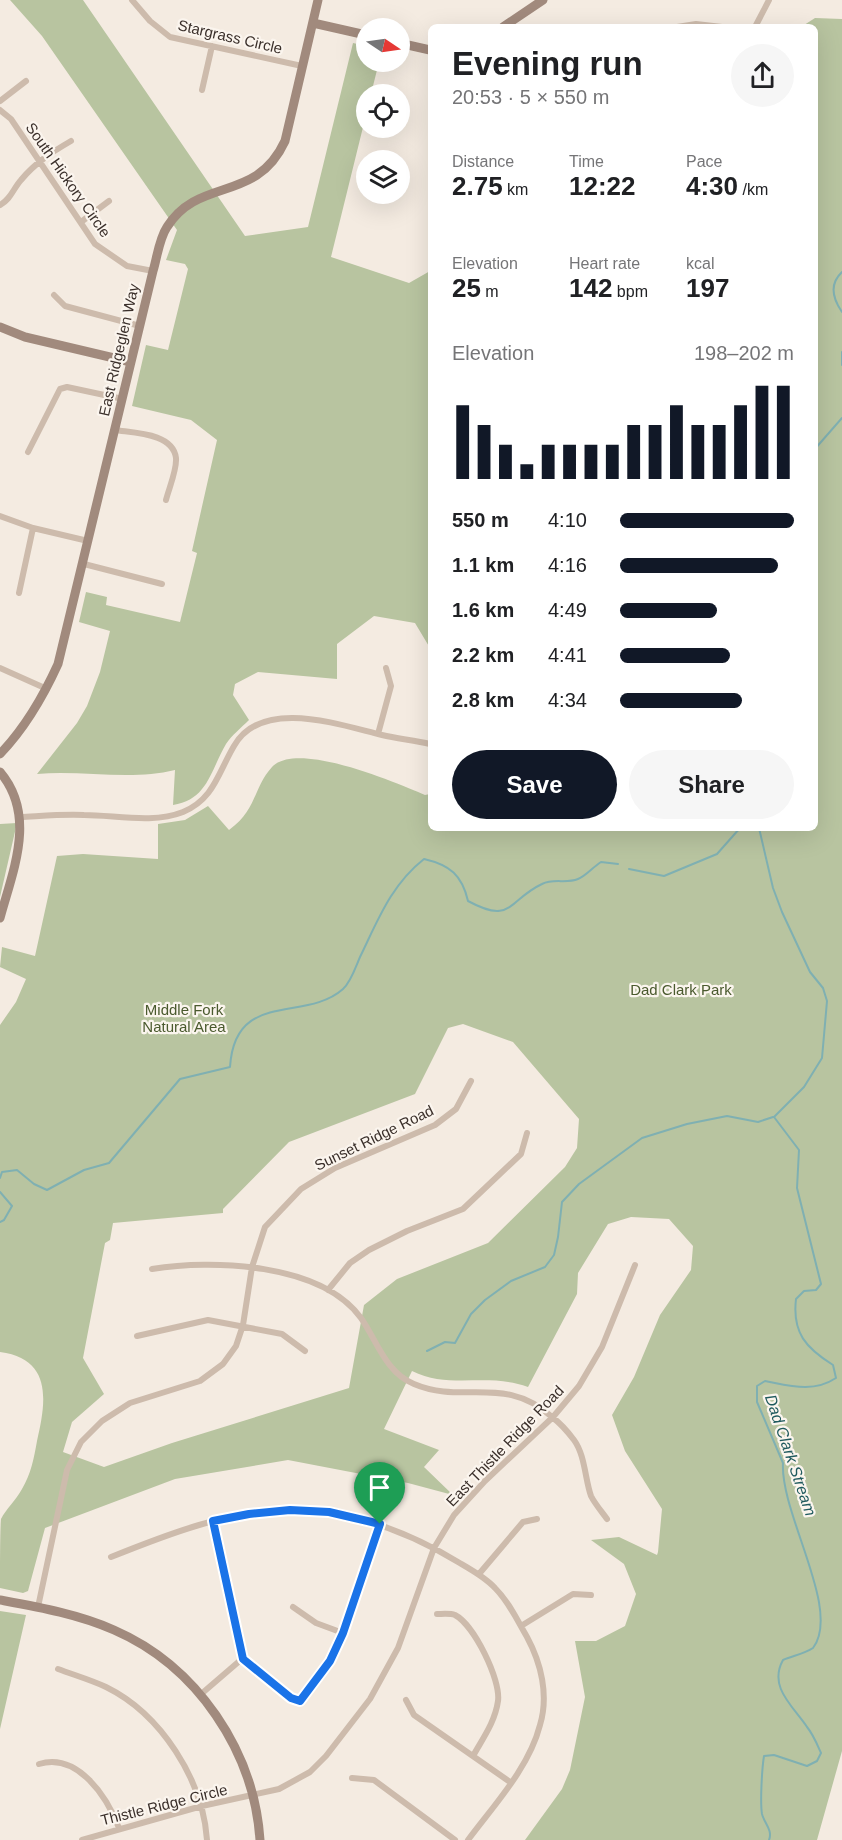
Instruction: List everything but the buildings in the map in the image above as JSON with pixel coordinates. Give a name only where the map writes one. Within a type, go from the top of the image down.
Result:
[{"type":"street","name":"Stargrass Circle","points":[[132,0],[150,21],[170,37],[302,66]]},
{"type":"street","name":"East Ridgeglen Way","points":[[0,754],[16,738],[47,689],[58,664],[153,271],[166,228],[184,208],[200,196],[252,181],[277,159],[285,141],[318,0]]},
{"type":"street","points":[[507,24],[543,0]]},
{"type":"street","points":[[757,24],[769,0]]},
{"type":"street","points":[[313,23],[356,33]]},
{"type":"street","points":[[410,45],[428,50]]},
{"type":"street","points":[[202,90],[212,46]]},
{"type":"street","points":[[0,101],[26,81]]},
{"type":"street","name":"South Hickory Circle","points":[[0,110],[11,119],[95,244],[127,266],[153,271]]},
{"type":"street","points":[[0,206],[9,200],[19,181],[39,161],[71,141]]},
{"type":"street","points":[[81,222],[109,201]]},
{"type":"street","points":[[54,296],[65,306],[140,326]]},
{"type":"street","points":[[0,327],[25,338],[131,362]]},
{"type":"street","points":[[28,452],[60,389],[67,387],[123,399]]},
{"type":"street","points":[[115,430],[164,439],[172,448],[176,459],[166,500]]},
{"type":"street","points":[[0,516],[33,528],[88,541]]},
{"type":"street","points":[[18,593],[33,528]]},
{"type":"street","points":[[84,564],[162,584]]},
{"type":"street","points":[[0,668],[47,689]]},
{"type":"street","points":[[378,734],[391,686],[386,668]]},
{"type":"street","points":[[20,817],[83,814],[149,818],[180,813],[201,804],[212,790],[235,744],[250,729],[268,721],[316,719],[428,744]]},
{"type":"street","points":[[0,772],[11,786],[20,817],[20,842],[0,918]]},
{"type":"street","name":"Sunset Ridge Road","points":[[38,1607],[67,1470],[81,1442],[102,1421],[130,1403],[200,1381],[223,1364],[236,1346],[243,1325],[252,1267],[265,1227],[301,1189],[335,1168],[435,1125],[456,1109],[471,1081]]},
{"type":"street","points":[[328,1290],[350,1263],[369,1250],[407,1231],[463,1209],[521,1154],[527,1133]]},
{"type":"street","points":[[152,1269],[185,1264],[252,1267],[291,1276],[328,1290],[359,1316],[388,1364],[411,1383],[431,1391],[493,1391],[515,1394],[536,1404],[553,1417],[576,1441],[592,1498],[607,1519]]},
{"type":"street","name":"East Thistle Ridge Road","points":[[253,1797],[279,1788],[310,1772],[326,1756],[370,1699],[398,1648],[434,1548],[454,1515],[478,1487],[553,1417],[579,1386],[602,1347],[635,1265]]},
{"type":"street","points":[[137,1336],[208,1320],[282,1334],[305,1351]]},
{"type":"street","points":[[111,1557],[178,1529],[249,1514],[290,1510],[329,1512],[380,1524],[434,1548],[479,1574],[501,1594],[521,1626],[537,1655],[544,1688],[541,1724],[526,1760],[468,1840]]},
{"type":"street","points":[[479,1574],[523,1522],[537,1519]]},
{"type":"street","points":[[213,1521],[243,1659],[291,1698],[300,1701],[330,1661],[343,1633],[380,1524]]},
{"type":"street","points":[[521,1626],[573,1594],[591,1595]]},
{"type":"street","points":[[0,1600],[89,1620],[140,1642],[181,1673],[232,1740],[243,1764],[253,1797],[260,1840]]},
{"type":"street","points":[[293,1607],[316,1623],[343,1633]]},
{"type":"street","points":[[436,1614],[453,1614],[466,1624],[497,1682],[499,1699],[494,1721],[472,1756]]},
{"type":"street","points":[[200,1695],[243,1659]]},
{"type":"street","points":[[58,1670],[107,1688],[148,1716],[180,1760],[202,1806],[207,1840]]},
{"type":"street","points":[[406,1700],[414,1715],[510,1782]]},
{"type":"street","points":[[39,1764],[55,1761],[91,1781],[103,1794],[119,1828]]},
{"type":"street","points":[[351,1778],[374,1780],[455,1840]]},
{"type":"street","name":"Thistle Ridge Circle","points":[[82,1840],[202,1806],[253,1797]]},
{"type":"green space","points":[[10,0],[83,0],[245,236],[308,227],[353,43],[356,44],[356,72],[376,72],[374,84],[356,84],[356,138],[360,138],[331,257],[409,283],[428,272],[428,645],[415,623],[374,616],[337,644],[337,679],[258,672],[235,684],[233,695],[249,720],[226,744],[201,790],[185,802],[173,805],[175,770],[141,775],[37,774],[77,723],[87,706],[100,672],[110,631],[79,622],[86,592],[107,597],[106,605],[180,622],[197,553],[192,551],[217,440],[191,420],[132,406],[146,345],[168,350],[188,269],[185,264],[166,260],[177,230],[42,36]]},
{"type":"green space","name":"Dad Clark Park","points":[[815,18],[842,19],[842,1751],[817,1840],[525,1840],[562,1789],[570,1770],[585,1697],[575,1641],[596,1641],[625,1626],[636,1594],[624,1564],[591,1540],[619,1537],[657,1555],[658,1552],[662,1509],[625,1451],[612,1415],[634,1377],[660,1315],[691,1270],[693,1246],[669,1219],[631,1217],[608,1224],[578,1273],[577,1294],[528,1387],[498,1381],[440,1379],[426,1377],[412,1371],[384,1429],[439,1450],[424,1467],[453,1495],[408,1483],[288,1460],[175,1479],[45,1528],[28,1591],[23,1593],[0,1588],[1,1519],[20,1493],[30,1472],[40,1426],[43,1398],[42,1384],[29,1363],[17,1356],[0,1352],[0,1025],[16,1002],[26,979],[0,967],[2,947],[35,956],[57,856],[83,854],[158,859],[158,824],[185,820],[208,806],[229,830],[245,815],[272,767],[285,760],[303,758],[347,766],[428,794],[428,831],[818,831],[818,24],[806,24]],"holes":[[[463,1024],[513,1042],[579,1119],[577,1148],[565,1167],[488,1243],[397,1279],[364,1305],[349,1388],[172,1443],[104,1467],[63,1452],[72,1422],[104,1394],[83,1358],[105,1243],[110,1240],[113,1223],[223,1213],[223,1209],[289,1142],[415,1094],[448,1028]]]},
{"type":"green space","points":[[17,823],[0,897],[0,824]]},
{"type":"green space","points":[[0,1611],[26,1615],[0,1729]]},
{"type":"waterway","name":"Dad Clark Stream","points":[[842,272],[835,281],[834,287],[836,302],[842,312]]},
{"type":"waterway","name":"Dad Clark Stream","points":[[842,352],[842,365]]},
{"type":"waterway","name":"Dad Clark Stream","points":[[818,445],[842,418]]},
{"type":"waterway","points":[[629,869],[664,876],[717,854],[737,831]]},
{"type":"waterway","name":"Dad Clark Stream","points":[[760,831],[773,888],[782,912],[810,972],[823,988],[827,1001],[822,1058],[804,1087],[774,1117],[799,1150],[797,1188],[821,1284],[816,1290],[804,1291],[796,1299],[796,1321],[808,1346],[833,1365],[836,1378],[819,1386],[810,1387],[765,1381],[757,1386],[757,1402],[783,1463],[790,1508],[808,1560],[820,1610],[820,1631],[813,1648],[783,1660],[778,1679],[784,1696],[811,1733],[821,1753],[817,1761],[807,1766],[774,1755],[764,1756],[761,1809],[770,1833],[769,1840]]},
{"type":"waterway","points":[[0,1178],[2,1172],[17,1170],[34,1184],[47,1190],[84,1170],[109,1163],[180,1079],[230,1067],[235,1043],[244,1027],[258,1017],[310,1005],[327,999],[343,989],[351,978],[386,904],[403,880],[424,859],[441,864],[454,872],[462,884],[468,901],[493,911],[509,907],[546,882],[578,879],[601,862],[618,864]]},
{"type":"waterway","points":[[427,1351],[445,1342],[455,1343],[471,1314],[485,1300],[511,1281],[545,1267],[554,1255],[562,1202],[579,1184],[642,1138],[687,1124],[727,1116],[758,1122],[773,1117]]},
{"type":"waterway","points":[[0,1192],[12,1206],[4,1220],[0,1222]]},
{"type":"route","points":[[290,1510],[329,1512],[380,1524],[343,1633],[330,1661],[300,1701],[291,1698],[243,1659],[213,1521],[249,1514],[290,1510]]},
{"type":"park label","name":"Middle Fork Natural Area","points":[[184,1018]]}]
